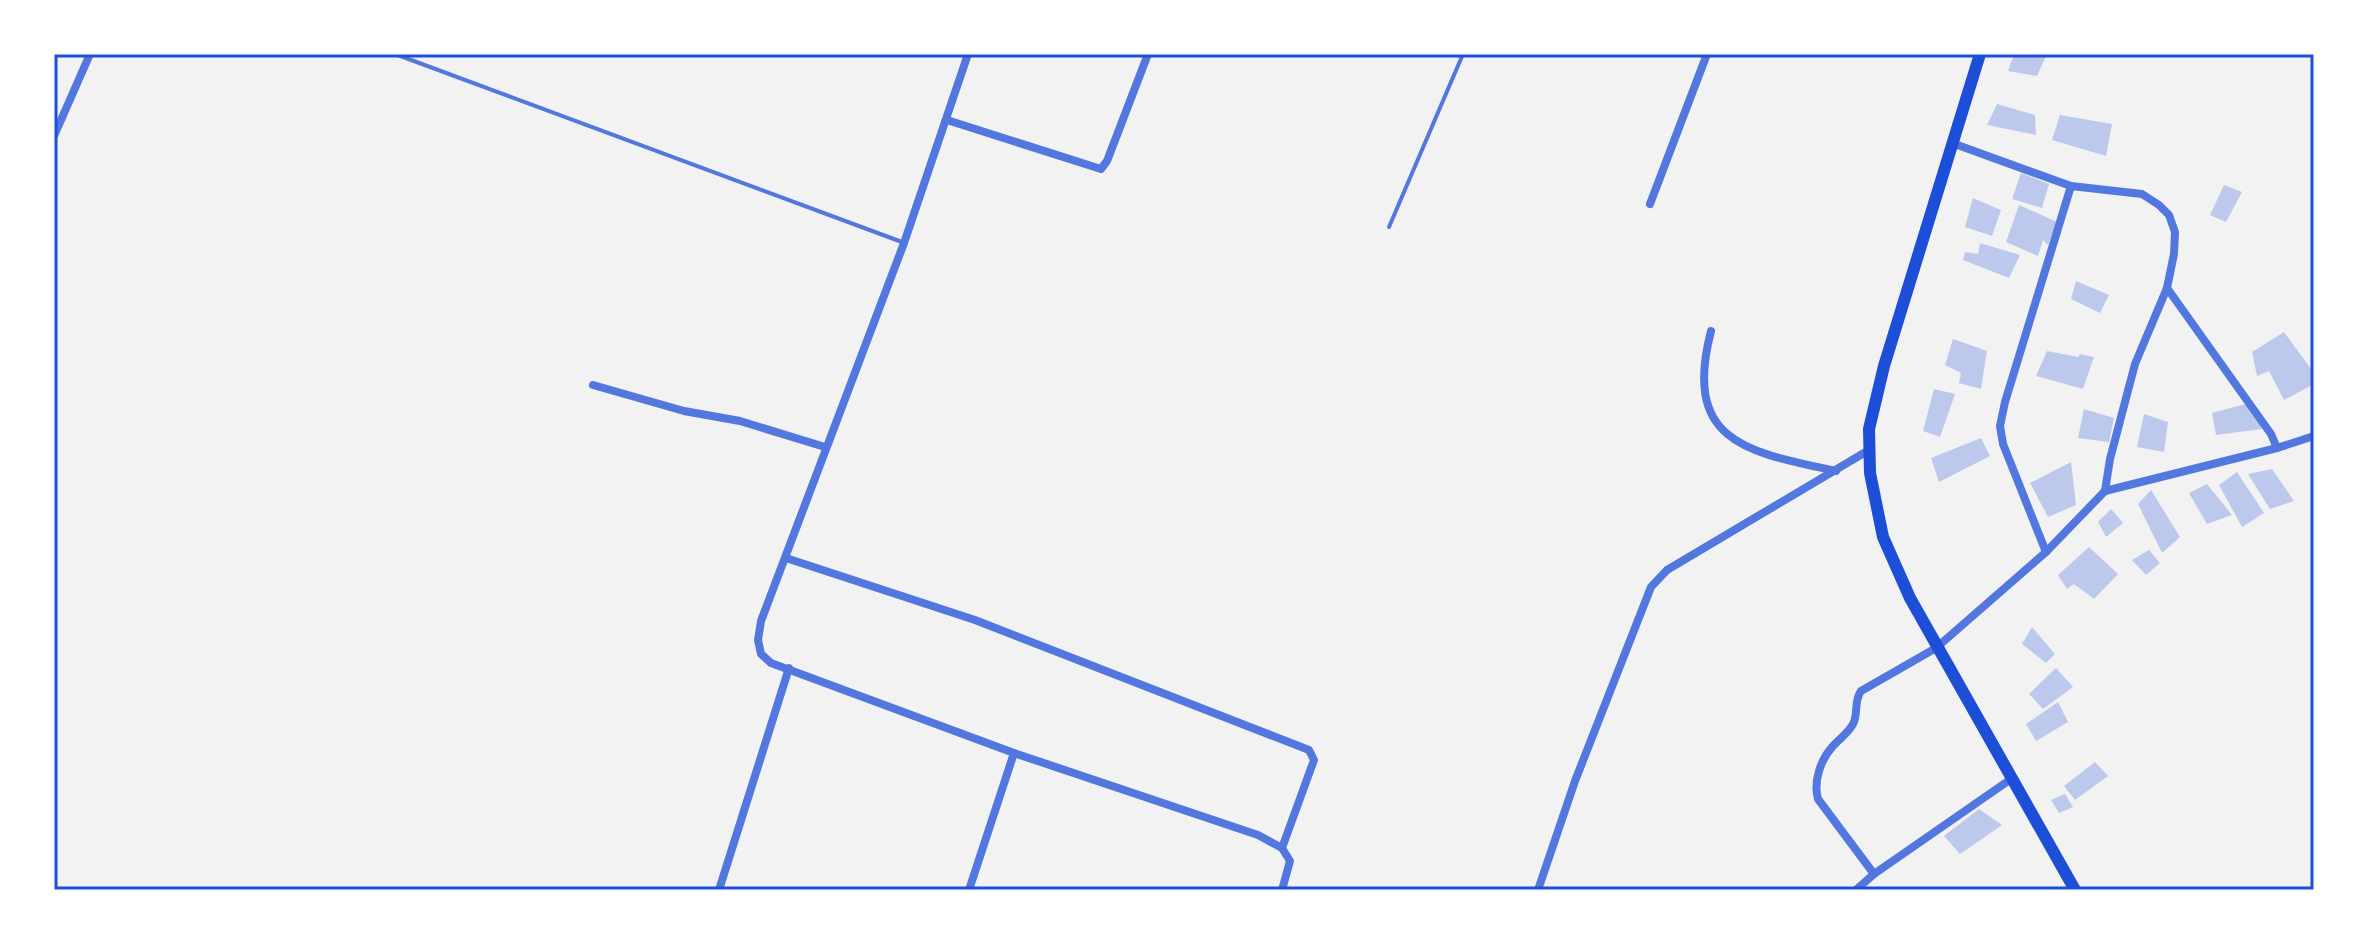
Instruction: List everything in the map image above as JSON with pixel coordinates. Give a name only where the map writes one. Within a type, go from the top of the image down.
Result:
[{"type":"main road","points":[[1980,54],[1872,413],[1869,450],[1871,483],[1883,537],[1910,598],[2075,890]]},
{"type":"street","points":[[54,136],[90,54]]},
{"type":"street","points":[[968,54],[904,243],[771,593],[758,640],[761,654],[771,663],[1014,753],[1258,835],[1282,848],[1290,861],[1282,890]]},
{"type":"street","points":[[947,120],[1101,169],[1107,161],[1148,54]]},
{"type":"street","points":[[1650,204],[1707,54]]},
{"type":"street","points":[[1952,143],[2071,186],[2142,194],[2169,215],[2175,232],[2167,288],[2135,364],[2110,459],[2105,491]]},
{"type":"street","points":[[2046,552],[2003,444],[2000,426],[2071,186]]},
{"type":"street","points":[[2167,288],[2271,434],[2277,448]]},
{"type":"street","points":[[1711,331],[1704,357],[1707,404],[1718,427],[1738,443],[1758,453],[1837,471]]},
{"type":"street","points":[[593,385],[684,411],[740,421],[825,447]]},
{"type":"street","points":[[1874,874],[1818,799],[1816,792],[1820,769],[1831,748],[1853,725],[1861,691],[1936,648],[2046,552],[2105,491],[2314,436]]},
{"type":"street","points":[[1538,890],[1575,781],[1651,587],[1667,570],[1869,450]]},
{"type":"street","points":[[786,558],[975,620],[1309,750],[1314,760],[1282,848]]},
{"type":"street","points":[[719,890],[789,668]]},
{"type":"street","points":[[969,890],[1014,753]]},
{"type":"street","points":[[1856,890],[1874,874],[2011,779]]},
{"type":"lane","points":[[395,54],[904,243]]},
{"type":"lane","points":[[1389,227],[1463,54]]},
{"type":"building","points":[[2014,54],[2047,54],[2037,76],[2008,71]]},
{"type":"building","points":[[1997,104],[2035,115],[2036,135],[1987,125]]},
{"type":"building","points":[[2060,115],[2112,124],[2106,156],[2052,140]]},
{"type":"building","points":[[2021,173],[2049,184],[2042,208],[2012,199]]},
{"type":"building","points":[[2224,185],[2242,192],[2226,222],[2210,215]]},
{"type":"building","points":[[1973,198],[2001,210],[1992,236],[1965,227]]},
{"type":"building","points":[[2019,205],[2057,222],[2048,245],[2043,240],[2038,256],[2006,242]]},
{"type":"building","points":[[1980,243],[2020,255],[2009,278],[1963,260],[1965,252],[1978,254]]},
{"type":"building","points":[[2076,281],[2109,295],[2100,313],[2071,299]]},
{"type":"building","points":[[2284,332],[2314,373],[2314,384],[2284,400],[2269,371],[2257,376],[2252,352]]},
{"type":"building","points":[[1953,339],[1987,351],[1981,389],[1959,383],[1961,373],[1945,365]]},
{"type":"building","points":[[2047,351],[2094,357],[2083,389],[2036,376]]},
{"type":"building","points":[[1934,389],[1955,394],[1940,437],[1923,431]]},
{"type":"building","points":[[2249,403],[2262,429],[2216,435],[2212,413]]},
{"type":"building","points":[[2084,409],[2114,418],[2109,442],[2078,438]]},
{"type":"building","points":[[2144,414],[2168,422],[2164,452],[2137,447]]},
{"type":"building","points":[[1981,438],[1990,456],[1939,482],[1931,458]]},
{"type":"building","points":[[2071,462],[2076,505],[2048,517],[2030,483]]},
{"type":"building","points":[[2272,469],[2294,501],[2270,509],[2248,474]]},
{"type":"building","points":[[2237,472],[2264,513],[2242,527],[2219,485]]},
{"type":"building","points":[[2207,484],[2232,515],[2207,524],[2189,493]]},
{"type":"building","points":[[2151,490],[2180,537],[2162,553],[2138,504]]},
{"type":"building","points":[[2111,509],[2123,523],[2106,537],[2098,522]]},
{"type":"building","points":[[2089,547],[2118,574],[2094,599],[2074,584],[2067,589],[2058,575]]},
{"type":"building","points":[[2149,550],[2160,563],[2146,575],[2132,560]]},
{"type":"building","points":[[2032,627],[2055,654],[2046,663],[2022,644]]},
{"type":"building","points":[[2056,668],[2073,687],[2043,709],[2029,694]]},
{"type":"building","points":[[2058,702],[2068,722],[2036,741],[2026,724]]},
{"type":"building","points":[[2095,762],[2108,776],[2075,800],[2064,786]]},
{"type":"building","points":[[2065,794],[2073,807],[2059,813],[2051,800]]},
{"type":"building","points":[[1979,809],[2002,825],[1960,854],[1944,836]]}]
